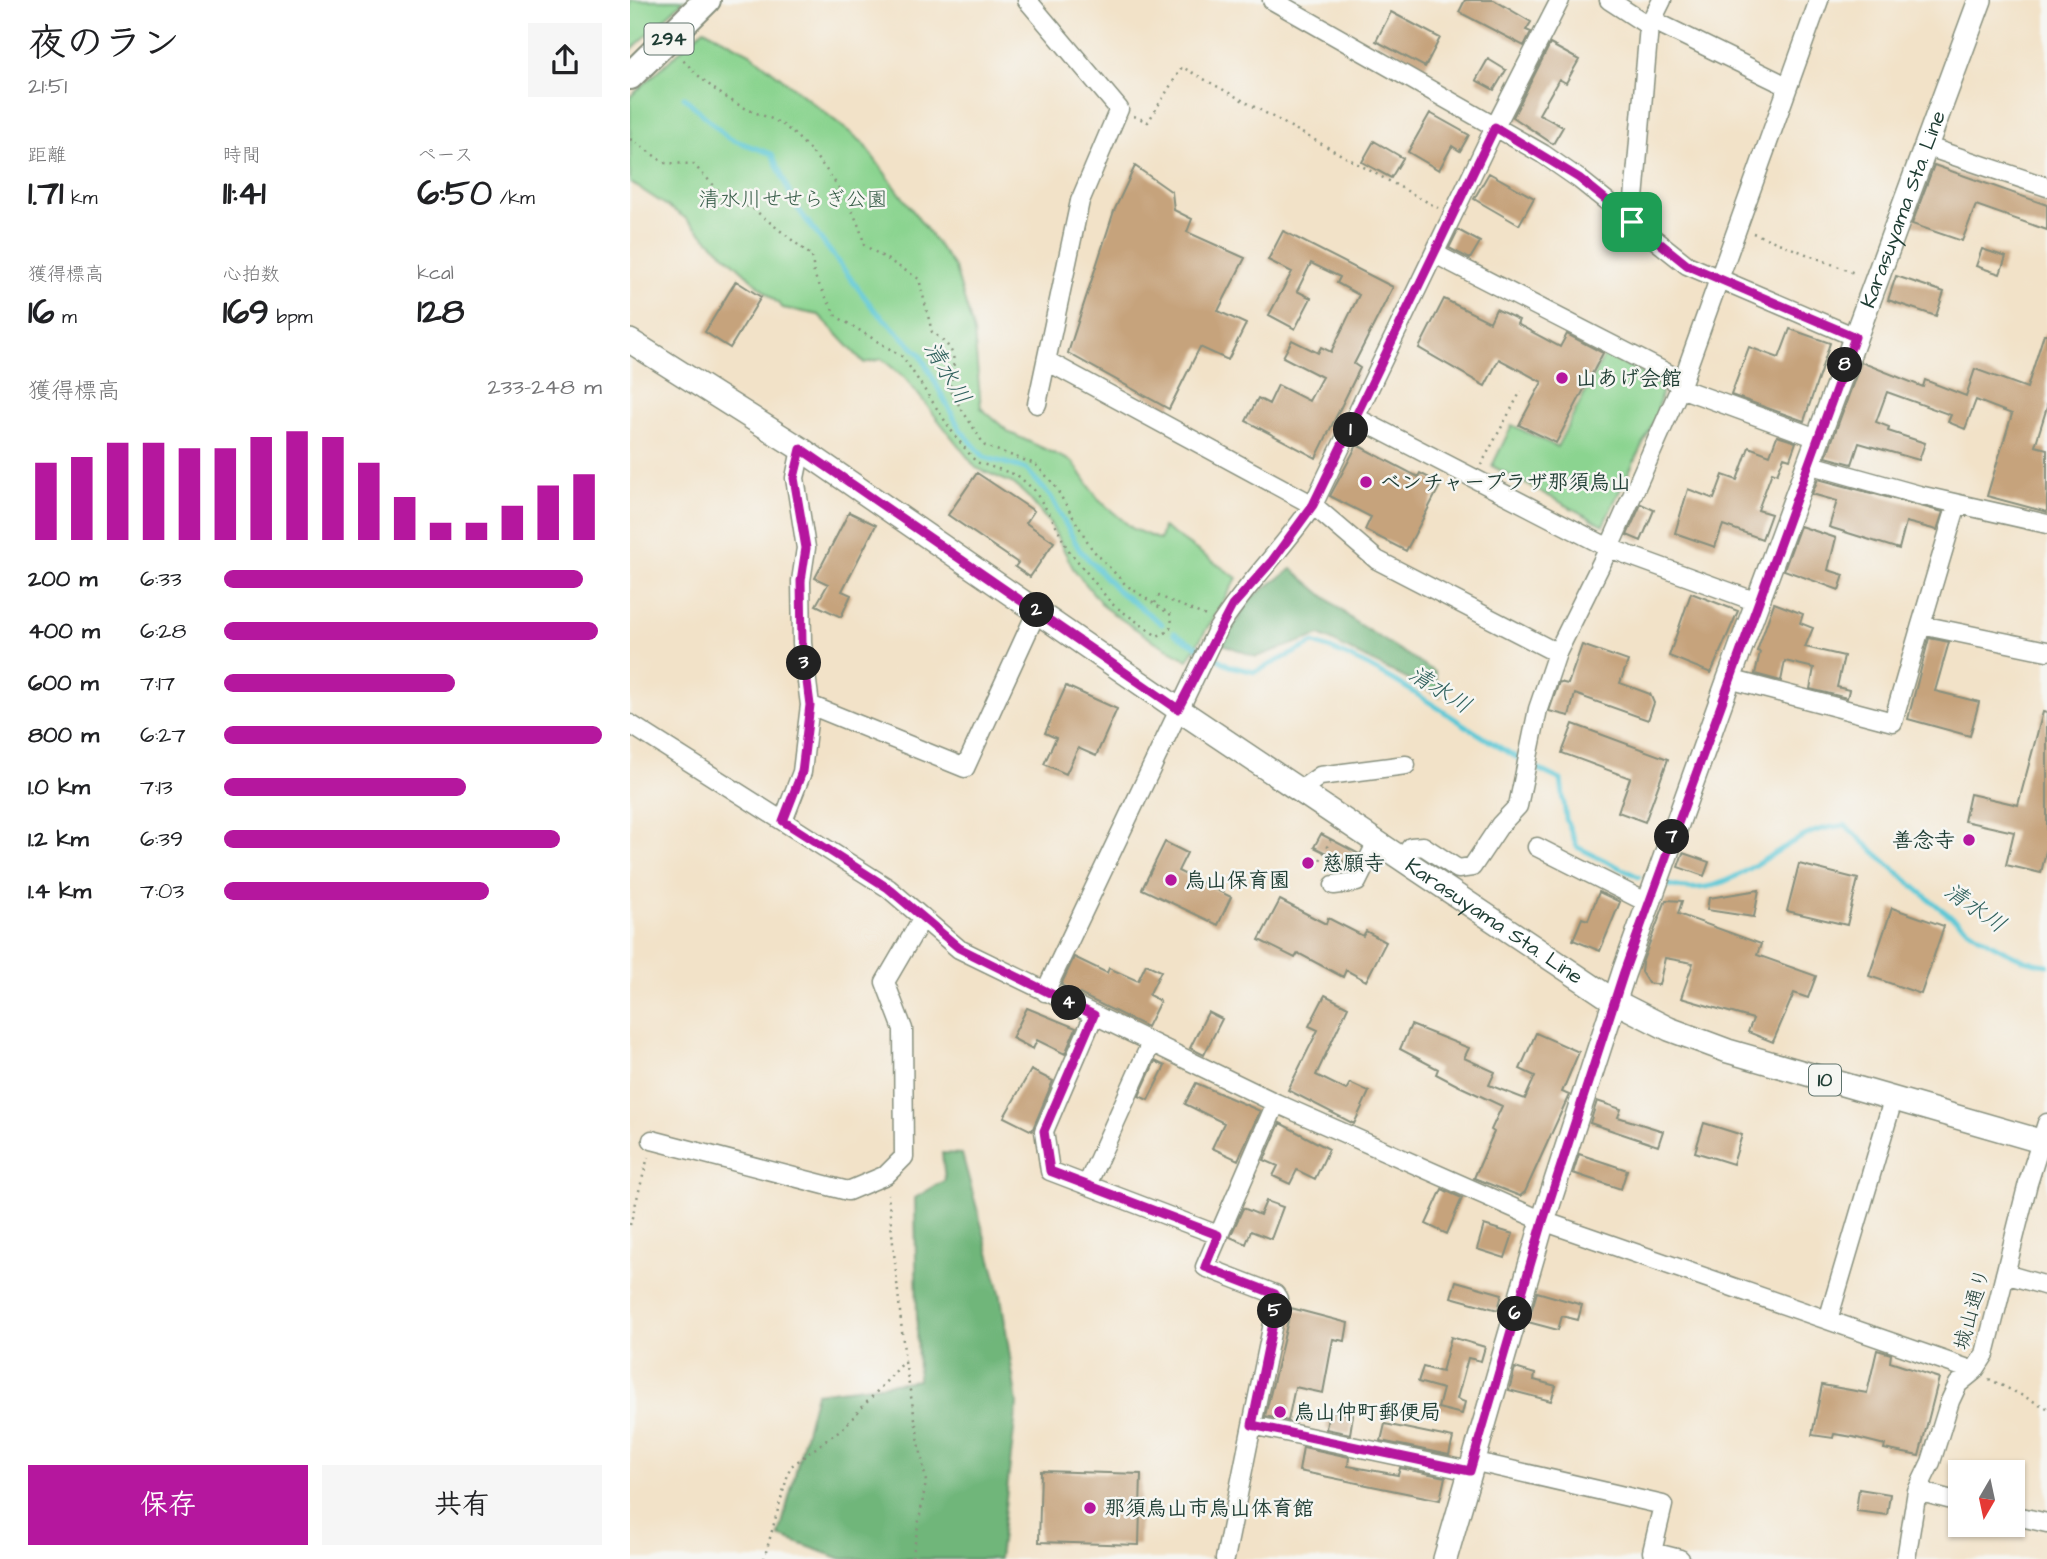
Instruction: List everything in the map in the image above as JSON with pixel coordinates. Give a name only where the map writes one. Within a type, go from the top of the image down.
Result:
[{"type":"highway","name":"294","points":[[630,76],[707,0]]},
{"type":"main road","name":"Karasuyama Sta. Line","points":[[630,341],[801,449],[1178,709],[1614,1002],[1728,679],[1980,0]]},
{"type":"main road","name":"10","points":[[1614,1002],[1669,1029],[1728,1051],[1893,1100],[2045,1136]]},
{"type":"main road","points":[[1445,1559],[1543,1221],[1614,1002]]},
{"type":"street","points":[[1027,0],[1119,109],[1080,201],[1037,404]]},
{"type":"street","points":[[1272,0],[1579,178],[1687,265],[1855,337]]},
{"type":"street","points":[[1045,992],[1209,645],[1244,590],[1272,561],[1313,505],[1495,127],[1560,0]]},
{"type":"street","points":[[1609,0],[1651,23],[1787,86]]},
{"type":"street","points":[[1632,222],[1651,23],[1662,0]]},
{"type":"street","points":[[1402,859],[1412,847],[1423,846],[1458,869],[1472,867],[1500,825],[1518,806],[1538,709],[1557,653],[1609,548],[1680,388],[1819,0]]},
{"type":"street","points":[[1926,146],[2047,187]]},
{"type":"street","points":[[1435,254],[1670,374],[1680,388],[1817,438]]},
{"type":"street","points":[[1047,361],[1313,505],[1377,560],[1557,653]]},
{"type":"street","points":[[1357,418],[1609,548],[1757,602]]},
{"type":"street","points":[[783,821],[802,772],[810,705],[802,643],[801,581],[806,548],[794,478],[801,449]]},
{"type":"street","points":[[1808,464],[1957,504],[2047,524]]},
{"type":"street","points":[[1728,679],[1894,722],[1957,504]]},
{"type":"street","points":[[810,705],[965,768],[1037,611]]},
{"type":"street","points":[[1921,625],[2047,651]]},
{"type":"street","points":[[630,724],[888,888],[959,948],[1045,992],[1276,1103],[1543,1221],[1974,1371]]},
{"type":"street","points":[[1300,790],[1320,776],[1406,765]]},
{"type":"street","points":[[1335,885],[1357,882],[1377,842]]},
{"type":"street","points":[[1537,847],[1648,903]]},
{"type":"street","points":[[652,1140],[848,1191],[886,1175],[904,1157],[904,1042],[903,1029],[885,982],[923,917]]},
{"type":"street","points":[[1094,1015],[1044,1131],[1050,1171],[1218,1235]]},
{"type":"street","points":[[1087,1185],[1151,1043]]},
{"type":"street","points":[[1828,1320],[1893,1100]]},
{"type":"street","points":[[1225,1559],[1278,1299],[1275,1294],[1205,1267],[1276,1103]]},
{"type":"street","name":"城山通り","points":[[1906,1559],[1917,1491],[1931,1462],[1954,1393],[1958,1384],[1974,1371],[1985,1354],[2045,1136]]},
{"type":"street","points":[[2006,1274],[2047,1286]]},
{"type":"street","points":[[1252,1425],[1471,1466],[1663,1506],[1652,1552],[1680,1559]]},
{"type":"street","points":[[1917,1491],[1948,1499]]},
{"type":"street","points":[[2025,1518],[2047,1523]]},
{"type":"path","points":[[630,139],[665,163],[693,164],[728,200],[752,208],[812,256],[814,275],[836,316],[903,357],[954,436],[976,462],[1017,475],[1034,490],[1067,548],[1112,604],[1157,636],[1167,632],[1172,625],[1171,615],[1126,585],[1092,549],[1053,483],[1035,464],[985,446],[950,391],[956,358],[949,344],[932,332],[919,279],[864,244],[862,229],[822,166],[782,124],[709,88],[666,42]]},
{"type":"path","points":[[1119,109],[1149,122],[1182,67],[1453,217]]},
{"type":"path","points":[[1737,227],[1867,278]]},
{"type":"path","points":[[1481,466],[1521,391]]},
{"type":"path","points":[[1155,603],[1159,596],[1183,608],[1195,609],[1220,624]]},
{"type":"path","points":[[1317,866],[1342,819]]},
{"type":"path","points":[[630,1225],[652,1140]]},
{"type":"path","points":[[886,1175],[905,1361],[926,1482],[912,1559]]},
{"type":"path","points":[[764,1559],[790,1467],[844,1427],[905,1361]]},
{"type":"path","points":[[1974,1371],[2047,1408]]},
{"type":"green space","points":[[630,0],[684,0],[630,51]]},
{"type":"green space","name":"清水川せせらぎ公園","points":[[704,29],[750,53],[862,142],[955,268],[974,333],[981,408],[1010,433],[1073,462],[1099,500],[1133,529],[1160,540],[1163,527],[1237,578],[1188,660],[1105,608],[1073,568],[1051,525],[1029,498],[1014,484],[976,468],[906,379],[882,359],[864,363],[819,315],[783,308],[684,217],[630,182],[630,97]]},
{"type":"green space","points":[[1605,354],[1663,383],[1657,415],[1603,525],[1492,466],[1512,425],[1557,447]]},
{"type":"green space","points":[[1292,569],[1355,622],[1435,672],[1440,696],[1320,635],[1256,657],[1223,644],[1251,598]]},
{"type":"green space","points":[[942,1153],[962,1154],[1001,1296],[1017,1404],[999,1559],[842,1559],[779,1536],[816,1393],[918,1380],[915,1198],[945,1180]]},
{"type":"building","points":[[1465,0],[1494,0],[1531,22],[1526,30],[1531,32],[1524,46],[1459,12]]},
{"type":"building","points":[[1391,12],[1440,38],[1425,67],[1376,41]]},
{"type":"building","points":[[1550,44],[1579,60],[1566,83],[1559,79],[1539,114],[1563,127],[1553,144],[1513,117]]},
{"type":"building","points":[[1488,59],[1506,70],[1494,90],[1476,80]]},
{"type":"building","points":[[1430,113],[1469,135],[1460,151],[1452,146],[1439,170],[1408,152]]},
{"type":"building","points":[[1374,141],[1403,158],[1391,178],[1362,162]]},
{"type":"building","points":[[1934,165],[2047,205],[2047,230],[1976,205],[1962,241],[1912,224]]},
{"type":"building","points":[[1135,166],[1172,192],[1174,210],[1192,219],[1187,232],[1245,258],[1218,311],[1246,324],[1228,360],[1200,347],[1169,409],[1068,353],[1114,211]]},
{"type":"building","points":[[1489,173],[1534,198],[1519,225],[1474,199]]},
{"type":"building","points":[[1458,230],[1480,242],[1470,259],[1449,248]]},
{"type":"building","points":[[1283,231],[1393,287],[1354,364],[1360,368],[1316,458],[1246,421],[1258,398],[1269,404],[1278,385],[1309,401],[1322,377],[1283,357],[1292,340],[1318,353],[1321,347],[1331,352],[1359,295],[1337,283],[1340,277],[1311,263],[1297,291],[1311,298],[1295,329],[1269,315],[1292,272],[1268,260]]},
{"type":"building","points":[[1982,249],[2006,257],[2000,274],[1976,266]]},
{"type":"building","points":[[1896,276],[1944,292],[1936,316],[1888,300]]},
{"type":"building","points":[[736,281],[761,297],[730,348],[705,332]]},
{"type":"building","name":"山あげ会館","points":[[1444,299],[1490,322],[1496,309],[1519,320],[1517,324],[1560,347],[1567,334],[1603,353],[1556,443],[1519,425],[1542,382],[1499,359],[1485,386],[1419,348]]},
{"type":"building","points":[[1790,329],[1830,343],[1804,421],[1731,395],[1749,347],[1779,358]]},
{"type":"building","points":[[2044,334],[2047,334],[2047,407],[2035,446],[2047,449],[2047,512],[1987,496],[2012,414],[1976,400],[1965,429],[1948,422],[1951,415],[1887,392],[1876,422],[1889,427],[1888,431],[1925,443],[1919,460],[1859,443],[1852,464],[1826,457],[1861,362],[1923,387],[1925,380],[1966,396],[1975,369],[2027,388]]},
{"type":"building","points":[[1777,436],[1796,442],[1790,459],[1784,457],[1777,474],[1772,472],[1758,510],[1771,514],[1762,539],[1723,525],[1715,547],[1675,533],[1688,489],[1714,499],[1723,475],[1737,480],[1749,447],[1770,455]]},
{"type":"building","points":[[1357,445],[1418,477],[1420,473],[1441,484],[1406,551],[1365,530],[1371,517],[1330,496]]},
{"type":"building","points":[[977,473],[1034,511],[1026,523],[1054,542],[1030,577],[1015,567],[1018,563],[948,515]]},
{"type":"building","points":[[1818,479],[1943,512],[1937,530],[1906,522],[1899,549],[1829,527],[1837,501],[1812,494]]},
{"type":"building","points":[[1641,504],[1654,510],[1641,541],[1627,535]]},
{"type":"building","points":[[849,512],[876,525],[842,591],[851,595],[841,617],[816,605],[828,584],[815,578]]},
{"type":"building","points":[[1800,526],[1836,538],[1828,570],[1844,575],[1839,590],[1784,570]]},
{"type":"building","points":[[1691,593],[1738,611],[1711,673],[1669,656]]},
{"type":"building","points":[[1774,603],[1803,614],[1800,623],[1813,628],[1805,647],[1844,656],[1837,687],[1849,690],[1847,698],[1810,689],[1814,668],[1785,661],[1781,681],[1755,674],[1760,652],[1757,651]]},
{"type":"building","points":[[1929,638],[1949,642],[1935,691],[1979,702],[1970,736],[1908,719]]},
{"type":"building","points":[[1582,645],[1628,661],[1620,683],[1650,694],[1654,703],[1648,720],[1575,694],[1569,716],[1549,711],[1559,682],[1568,684]]},
{"type":"building","points":[[1066,686],[1117,709],[1096,756],[1078,748],[1066,774],[1044,764],[1056,738],[1045,733]]},
{"type":"building","points":[[2043,712],[2047,713],[2047,847],[2041,873],[2006,865],[2014,832],[1964,821],[1970,794],[2018,805]]},
{"type":"building","points":[[1573,724],[1668,759],[1645,822],[1618,812],[1630,778],[1562,753]]},
{"type":"building","points":[[1321,834],[1359,854],[1352,866],[1314,847]]},
{"type":"building","name":"烏山保育園","points":[[1165,842],[1187,853],[1178,871],[1231,897],[1218,925],[1142,889]]},
{"type":"building","points":[[1683,853],[1709,862],[1704,876],[1678,867]]},
{"type":"building","points":[[1799,864],[1858,879],[1847,925],[1787,911]]},
{"type":"building","points":[[1759,890],[1754,917],[1707,910],[1709,898]]},
{"type":"building","points":[[1599,892],[1620,902],[1600,951],[1573,940],[1582,918],[1588,920]]},
{"type":"building","points":[[1280,900],[1326,924],[1328,918],[1363,936],[1366,931],[1386,942],[1366,981],[1346,970],[1343,977],[1298,953],[1295,958],[1259,940]]},
{"type":"building","points":[[1666,900],[1682,901],[1678,914],[1761,944],[1757,955],[1816,976],[1808,998],[1794,993],[1773,1042],[1748,1032],[1753,1019],[1681,998],[1693,963],[1665,958],[1659,985],[1648,983],[1641,972],[1642,963]]},
{"type":"building","points":[[1892,908],[1944,926],[1921,994],[1869,976]]},
{"type":"building","points":[[1074,957],[1107,973],[1109,968],[1138,981],[1146,964],[1161,971],[1149,995],[1160,1001],[1147,1027],[1061,985]]},
{"type":"building","points":[[1325,995],[1348,1007],[1316,1075],[1346,1090],[1350,1083],[1369,1092],[1354,1124],[1288,1090],[1318,1030],[1309,1026]]},
{"type":"building","points":[[1027,1008],[1076,1028],[1065,1054],[1037,1040],[1033,1049],[1012,1038]]},
{"type":"building","points":[[1208,1012],[1222,1019],[1204,1055],[1190,1048]]},
{"type":"building","points":[[1411,1025],[1469,1048],[1464,1058],[1495,1072],[1489,1085],[1525,1099],[1535,1076],[1520,1069],[1536,1033],[1579,1052],[1562,1092],[1569,1095],[1525,1192],[1520,1196],[1474,1178],[1502,1106],[1436,1074],[1438,1069],[1400,1049]]},
{"type":"building","points":[[1155,1061],[1165,1066],[1148,1100],[1139,1096]]},
{"type":"building","points":[[1031,1070],[1053,1081],[1032,1131],[1004,1117]]},
{"type":"building","points":[[1196,1083],[1260,1111],[1238,1160],[1212,1148],[1224,1123],[1185,1104]]},
{"type":"building","points":[[1597,1101],[1621,1109],[1618,1117],[1663,1131],[1658,1146],[1590,1123]]},
{"type":"building","points":[[1280,1123],[1329,1149],[1315,1179],[1297,1170],[1290,1184],[1273,1176],[1278,1166],[1264,1160]]},
{"type":"building","points":[[1704,1123],[1742,1135],[1733,1164],[1695,1152]]},
{"type":"building","points":[[1579,1154],[1627,1170],[1621,1189],[1573,1173]]},
{"type":"building","points":[[1442,1189],[1462,1198],[1447,1234],[1426,1224]]},
{"type":"building","points":[[1266,1201],[1283,1207],[1271,1239],[1251,1231],[1246,1244],[1230,1237],[1243,1208],[1260,1215]]},
{"type":"building","points":[[1484,1225],[1513,1234],[1505,1258],[1477,1249]]},
{"type":"building","points":[[1456,1281],[1502,1294],[1498,1310],[1451,1297]]},
{"type":"building","points":[[1537,1292],[1582,1305],[1578,1320],[1562,1316],[1558,1330],[1528,1322]]},
{"type":"building","points":[[1291,1308],[1348,1323],[1345,1341],[1333,1339],[1323,1393],[1295,1387],[1288,1421],[1265,1416]]},
{"type":"building","points":[[1451,1337],[1485,1347],[1481,1361],[1468,1358],[1457,1399],[1465,1402],[1462,1414],[1438,1408],[1443,1389],[1418,1382],[1423,1367],[1442,1372]]},
{"type":"building","points":[[1877,1350],[1891,1354],[1890,1362],[1939,1378],[1919,1456],[1884,1449],[1885,1445],[1853,1437],[1812,1435],[1822,1385],[1867,1393]]},
{"type":"building","points":[[1515,1368],[1535,1374],[1534,1380],[1556,1386],[1551,1401],[1509,1390]]},
{"type":"building","points":[[1329,1410],[1353,1415],[1350,1434],[1326,1429]]},
{"type":"building","points":[[1385,1424],[1453,1438],[1449,1455],[1381,1441]]},
{"type":"building","points":[[1303,1447],[1349,1457],[1348,1466],[1398,1475],[1400,1468],[1445,1477],[1440,1500],[1299,1471]]},
{"type":"building","name":"那須烏山市烏山体育館","points":[[1041,1471],[1141,1474],[1139,1545],[1039,1542]]},
{"type":"building","points":[[1859,1489],[1890,1494],[1887,1515],[1856,1511]]},
{"type":"waterway","name":"清水川","points":[[684,97],[728,138],[772,154],[795,205],[873,308],[920,354],[960,429],[984,457],[1026,469],[1051,497],[1079,549],[1117,590],[1162,624]]},
{"type":"waterway","name":"清水川","points":[[1174,633],[1230,666],[1255,672],[1314,643],[1378,672],[1499,747],[1561,780],[1566,819],[1577,847],[1639,877]]},
{"type":"waterway","name":"清水川","points":[[1669,885],[1708,887],[1726,881],[1796,840],[1813,832],[1845,825],[1913,886],[1969,929],[1997,947],[2023,959],[2047,965]]},
{"type":"place","name":"山あげ会館","points":[[1562,378]]},
{"type":"place","name":"ベンチャープラザ那須烏山","points":[[1366,482]]},
{"type":"place","name":"善念寺","points":[[1969,840]]},
{"type":"place","name":"慈願寺","points":[[1308,863]]},
{"type":"place","name":"烏山保育園","points":[[1171,880]]},
{"type":"place","name":"烏山仲町郵便局","points":[[1280,1412]]},
{"type":"place","name":"那須烏山市烏山体育館","points":[[1090,1508]]},
{"type":"route","points":[[1495,127],[1579,178],[1632,222],[1687,265],[1855,337],[1728,679],[1624,972],[1543,1221],[1470,1471],[1252,1425],[1278,1299],[1275,1294],[1205,1267],[1218,1235],[1050,1171],[1044,1131],[1094,1015],[959,948],[888,888],[783,821],[802,772],[810,705],[802,643],[801,581],[806,548],[794,478],[801,449],[1178,709],[1217,630],[1232,606],[1272,561],[1313,505],[1495,127]]}]
